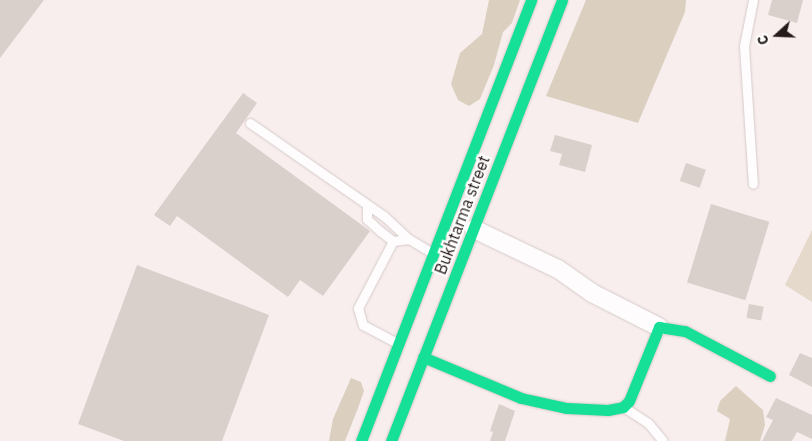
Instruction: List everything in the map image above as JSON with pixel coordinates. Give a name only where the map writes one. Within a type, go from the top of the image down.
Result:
[{"type":"main road","name":"Bukhtarma street","points":[[391,441],[474,229],[531,0]]},
{"type":"main road","name":"Bukhtarma street","points":[[361,441],[433,253],[507,101],[562,0]]},
{"type":"main road","points":[[423,357],[521,398],[567,408],[608,410],[623,407],[629,401],[659,327],[685,331],[770,376]]},
{"type":"street","points":[[474,229],[558,269],[592,293],[659,327]]},
{"type":"lane","points":[[753,0],[744,46],[753,184]]},
{"type":"lane","points":[[250,123],[367,207],[384,216],[409,239],[433,253]]},
{"type":"lane","points":[[367,207],[367,219],[393,241],[409,239]]},
{"type":"lane","points":[[393,241],[358,308],[363,324],[399,344]]},
{"type":"lane","points":[[623,407],[648,423],[663,441]]},
{"type":"shaded area","points":[[489,0],[520,0],[512,23],[503,32],[494,65],[480,99],[469,106],[458,100],[451,84],[460,53],[482,34]]},
{"type":"shaded area","points":[[586,0],[686,0],[685,12],[638,123],[546,96]]},
{"type":"shaded area","points":[[812,230],[812,302],[785,285]]},
{"type":"shaded area","points":[[351,378],[361,382],[364,391],[345,441],[329,441],[333,419]]},
{"type":"shaded area","points":[[736,386],[763,410],[765,425],[760,441],[725,441],[730,419],[717,411],[720,401]]},
{"type":"building","points":[[0,0],[44,0],[0,58]]},
{"type":"building","points":[[772,0],[803,0],[797,23],[768,15]]},
{"type":"building","points":[[243,93],[257,103],[236,133],[370,231],[323,296],[300,280],[288,297],[177,216],[170,226],[154,215]]},
{"type":"building","points":[[555,135],[592,145],[585,172],[559,165],[562,154],[550,151]]},
{"type":"building","points":[[686,163],[706,170],[700,188],[680,181]]},
{"type":"building","points":[[711,204],[769,222],[745,300],[687,282]]},
{"type":"building","points":[[137,265],[269,315],[222,441],[124,441],[78,424]]},
{"type":"building","points":[[749,304],[764,307],[761,321],[746,318]]},
{"type":"building","points":[[800,353],[812,358],[812,387],[789,375]]},
{"type":"building","points":[[776,398],[812,415],[812,439],[797,432],[792,441],[762,441],[773,420],[766,417]]},
{"type":"building","points":[[499,404],[515,411],[505,441],[490,441],[493,432],[490,431]]},
{"type":"traffic: fast","points":[[361,441],[531,0]]},
{"type":"traffic: fast","points":[[391,441],[562,0]]},
{"type":"traffic: fast","points":[[423,357],[521,398],[567,408],[608,410],[623,407],[629,401],[659,327],[685,331],[770,376]]}]
